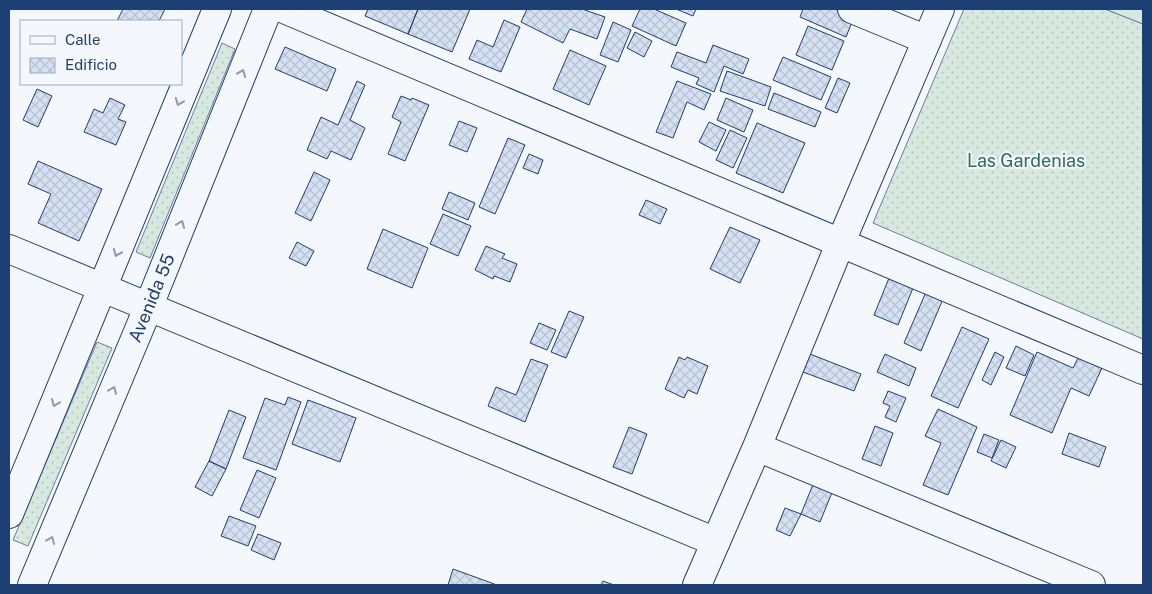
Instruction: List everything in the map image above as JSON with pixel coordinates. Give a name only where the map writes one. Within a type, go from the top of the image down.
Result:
[{"type":"street","points":[[9,514],[217,9]]},
{"type":"street","name":"Avenida 55","points":[[32,585],[148,308],[268,9]]},
{"type":"street","points":[[284,9],[1143,370]]},
{"type":"street","points":[[852,9],[926,40]]},
{"type":"street","points":[[698,585],[940,9]]},
{"type":"street","points":[[9,249],[716,542]]},
{"type":"street","points":[[757,447],[1091,585]]},
{"type":"green space","name":"Las Gardenias","points":[[964,9],[1105,9],[1143,24],[1143,339],[873,223]]},
{"type":"green space","points":[[1105,9],[1143,9],[1143,24]]},
{"type":"green space","points":[[222,43],[235,49],[150,258],[136,252]]},
{"type":"green space","points":[[97,342],[112,348],[28,546],[13,540]]},
{"type":"building","points":[[123,9],[165,9],[160,20],[118,20]]},
{"type":"building","points":[[368,9],[418,9],[408,34],[365,16]]},
{"type":"building","points":[[418,9],[470,9],[452,52],[408,34]]},
{"type":"building","points":[[527,9],[582,9],[605,17],[597,39],[570,29],[563,43],[521,22]]},
{"type":"building","points":[[640,9],[654,9],[686,23],[676,46],[632,26]]},
{"type":"building","points":[[676,9],[696,9],[693,16]]},
{"type":"building","points":[[803,9],[834,9],[854,17],[846,37],[800,17]]},
{"type":"building","points":[[504,20],[520,27],[501,72],[469,59],[477,40],[493,47]]},
{"type":"building","points":[[613,22],[631,30],[618,62],[600,55]]},
{"type":"building","points":[[808,26],[844,41],[832,70],[796,55]]},
{"type":"building","points":[[635,32],[652,41],[644,57],[627,48]]},
{"type":"building","points":[[713,45],[749,59],[743,74],[724,66],[714,92],[696,84],[699,78],[671,67],[677,52],[706,63]]},
{"type":"building","points":[[285,47],[336,69],[327,91],[275,69]]},
{"type":"building","points":[[570,50],[606,66],[589,105],[553,89]]},
{"type":"building","points":[[783,57],[831,77],[821,100],[773,80]]},
{"type":"building","points":[[727,71],[771,87],[765,106],[720,91]]},
{"type":"building","points":[[838,78],[850,83],[837,113],[825,108]]},
{"type":"building","points":[[357,81],[365,85],[350,120],[365,128],[351,160],[331,151],[327,159],[307,150],[321,117],[338,125]]},
{"type":"building","points":[[677,81],[711,94],[704,110],[687,102],[673,138],[656,132]]},
{"type":"building","points":[[37,89],[52,96],[38,127],[23,120]]},
{"type":"building","points":[[774,93],[821,112],[815,127],[768,109]]},
{"type":"building","points":[[401,96],[429,105],[405,161],[388,154],[401,122],[392,117]]},
{"type":"building","points":[[110,98],[125,105],[118,119],[126,122],[116,145],[84,132],[94,109],[103,113]]},
{"type":"building","points":[[726,98],[753,110],[744,132],[717,120]]},
{"type":"building","points":[[459,121],[477,128],[467,152],[449,145]]},
{"type":"building","points":[[709,122],[726,130],[716,151],[699,142]]},
{"type":"building","points":[[757,123],[805,143],[783,193],[736,173]]},
{"type":"building","points":[[730,130],[747,138],[733,168],[716,160]]},
{"type":"building","points":[[508,138],[525,145],[495,214],[479,207]]},
{"type":"building","points":[[529,154],[543,160],[538,174],[523,168]]},
{"type":"building","points":[[38,161],[102,189],[79,241],[38,223],[51,194],[28,184]]},
{"type":"building","points":[[314,172],[330,180],[311,221],[295,213]]},
{"type":"building","points":[[449,192],[475,203],[468,220],[442,209]]},
{"type":"building","points":[[646,200],[667,209],[660,224],[639,215]]},
{"type":"building","points":[[443,214],[471,226],[458,256],[430,244]]},
{"type":"building","points":[[730,227],[760,240],[740,283],[710,269]]},
{"type":"building","points":[[383,229],[428,248],[412,288],[367,269]]},
{"type":"building","points":[[297,242],[314,251],[306,266],[289,258]]},
{"type":"building","points":[[486,246],[505,254],[502,258],[517,264],[510,282],[494,276],[493,279],[475,270]]},
{"type":"building","points":[[889,278],[913,288],[898,325],[874,315]]},
{"type":"building","points":[[926,292],[943,299],[921,351],[904,343]]},
{"type":"building","points":[[569,311],[584,317],[566,358],[551,352]]},
{"type":"building","points":[[539,323],[556,330],[547,350],[530,343]]},
{"type":"building","points":[[962,327],[989,339],[958,408],[931,396]]},
{"type":"building","points":[[1016,346],[1034,355],[1025,376],[1006,368]]},
{"type":"building","points":[[995,352],[1004,357],[991,385],[982,380]]},
{"type":"building","points":[[1037,352],[1073,368],[1078,358],[1102,368],[1089,396],[1071,388],[1052,433],[1010,415]]},
{"type":"building","points":[[810,354],[861,374],[854,391],[803,372]]},
{"type":"building","points":[[885,354],[916,368],[909,386],[877,372]]},
{"type":"building","points":[[679,357],[685,360],[687,357],[708,366],[697,394],[688,390],[684,398],[665,389]]},
{"type":"building","points":[[531,359],[548,365],[525,422],[488,406],[496,387],[516,395]]},
{"type":"building","points":[[888,391],[906,398],[896,422],[885,417],[890,406],[883,403]]},
{"type":"building","points":[[288,397],[301,402],[276,470],[243,458],[265,398],[285,405]]},
{"type":"building","points":[[308,400],[356,418],[340,462],[292,444]]},
{"type":"building","points":[[938,409],[977,427],[948,495],[923,485],[941,443],[925,436]]},
{"type":"building","points":[[229,410],[246,417],[226,469],[209,461]]},
{"type":"building","points":[[875,426],[893,433],[881,466],[862,459]]},
{"type":"building","points":[[629,427],[647,434],[632,474],[613,467]]},
{"type":"building","points":[[1069,433],[1106,447],[1099,467],[1062,454]]},
{"type":"building","points":[[984,434],[999,440],[992,458],[977,452]]},
{"type":"building","points":[[1001,440],[1016,447],[1006,468],[991,461]]},
{"type":"building","points":[[209,461],[226,469],[212,496],[195,487]]},
{"type":"building","points":[[257,470],[276,478],[259,518],[240,510]]},
{"type":"building","points":[[814,482],[833,490],[820,522],[801,514]]},
{"type":"building","points":[[785,508],[801,514],[790,536],[776,530]]},
{"type":"building","points":[[229,516],[256,526],[248,546],[221,536]]},
{"type":"building","points":[[258,534],[281,543],[274,560],[251,550]]},
{"type":"building","points":[[453,569],[497,585],[448,585]]},
{"type":"building","points":[[603,581],[614,585],[601,585]]}]
